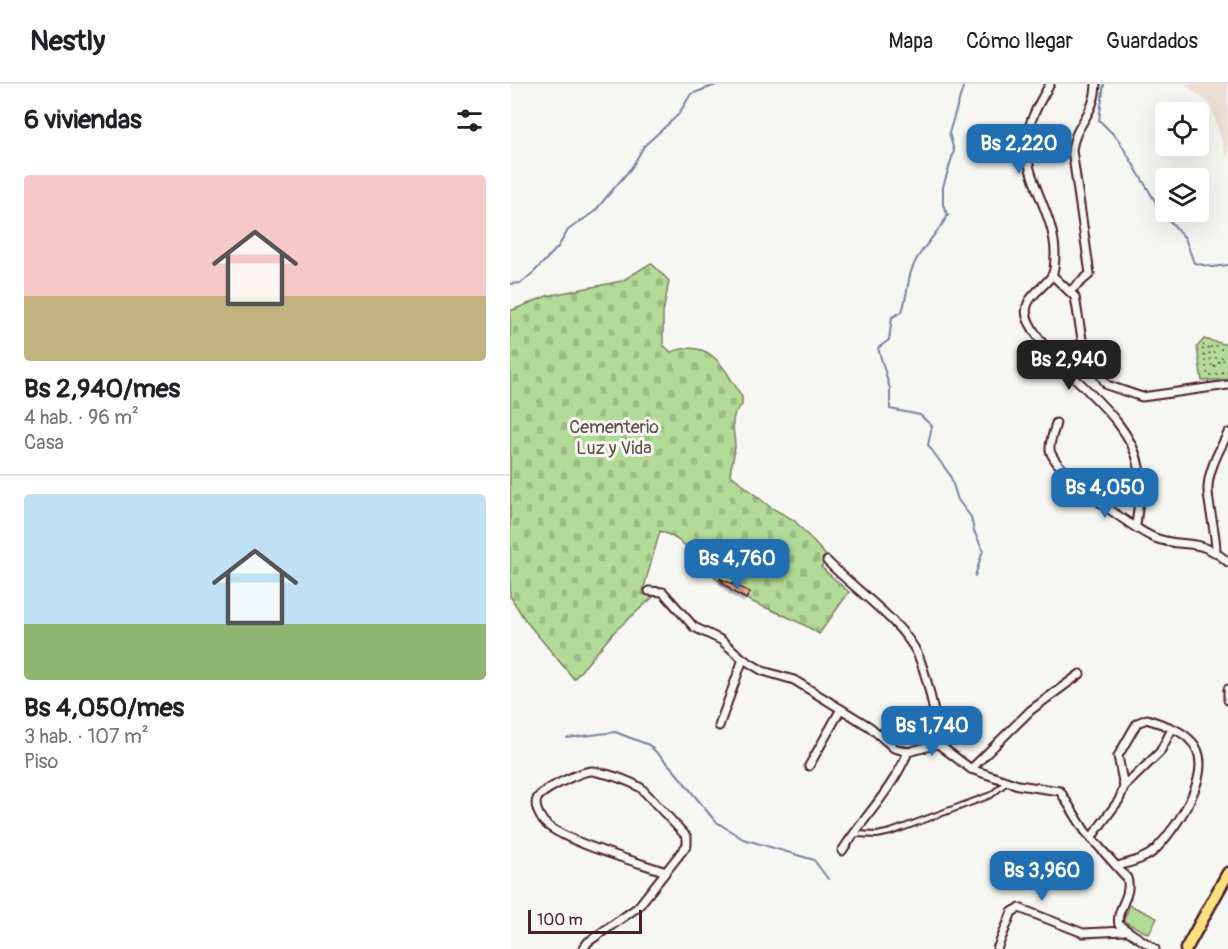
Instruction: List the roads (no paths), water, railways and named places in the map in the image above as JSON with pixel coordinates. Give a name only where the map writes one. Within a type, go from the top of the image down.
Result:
[{"type":"main road","points":[[1186,949],[1228,873]]},
{"type":"street","points":[[1050,84],[1035,111],[1027,137],[1028,162],[1052,227],[1055,253],[1052,275],[1033,295],[1028,306],[1027,317],[1030,325],[1058,362],[1127,433],[1139,466],[1141,488],[1136,526]]},
{"type":"street","points":[[1070,291],[1090,274],[1072,150],[1073,139],[1092,110],[1096,84]]},
{"type":"street","points":[[1052,275],[1075,297],[1080,314],[1080,340],[1084,351],[1107,384],[1142,397],[1228,385]]},
{"type":"street","points":[[1056,423],[1050,444],[1054,461],[1067,477],[1152,537],[1199,545],[1216,552],[1228,562]]},
{"type":"street","points":[[1216,552],[1216,528],[1208,489],[1218,452],[1228,433]]},
{"type":"street","points":[[827,561],[903,632],[917,653],[928,683],[939,736],[938,744]]},
{"type":"street","points":[[649,591],[663,592],[694,627],[721,640],[743,659],[768,673],[794,680],[870,727],[894,748],[908,752],[938,744]]},
{"type":"street","points":[[719,726],[743,659]]},
{"type":"street","points":[[971,768],[1031,710],[1080,674]]},
{"type":"street","points":[[1228,689],[1228,700]]},
{"type":"street","points":[[809,766],[841,709]]},
{"type":"street","points":[[1118,866],[1144,857],[1155,850],[1185,812],[1194,793],[1200,758],[1190,739],[1147,719],[1137,723],[1118,756],[1124,787]]},
{"type":"street","points":[[1091,838],[1119,800],[1124,787],[1160,752],[1172,729]]},
{"type":"street","points":[[938,744],[971,768],[1007,782],[1060,791],[1091,838],[1118,866],[1129,884],[1128,896],[1118,922],[1125,931],[1155,949]]},
{"type":"street","points":[[842,851],[890,787],[908,752]]},
{"type":"street","points":[[583,949],[588,942],[638,907],[666,872],[687,845],[686,832],[633,783],[592,771],[544,791],[537,800],[537,809],[543,821],[560,834],[666,872]]},
{"type":"street","points":[[997,949],[1012,912],[1019,908],[1083,933],[1125,931]]},
{"type":"lane","points":[[854,834],[891,832],[991,795],[1007,782]]},
{"type":"waterway","points":[[510,284],[521,283],[534,272],[558,247],[568,230],[594,212],[632,167],[644,146],[678,115],[691,94],[719,84]]},
{"type":"waterway","points":[[964,84],[949,133],[954,151],[943,187],[943,205],[948,215],[917,259],[910,275],[902,312],[892,317],[889,340],[878,348],[890,389],[890,409],[920,415],[932,426],[928,445],[950,475],[958,500],[971,517],[974,531],[983,550],[975,576]]},
{"type":"waterway","points":[[1104,84],[1099,120],[1118,139],[1161,211],[1185,238],[1194,263],[1212,267],[1228,265]]},
{"type":"waterway","points":[[567,738],[615,732],[649,745],[673,769],[715,821],[743,839],[814,860],[828,879]]},
{"type":"park label","name":"Cementerio Luz y Vida","points":[[614,437]]}]
